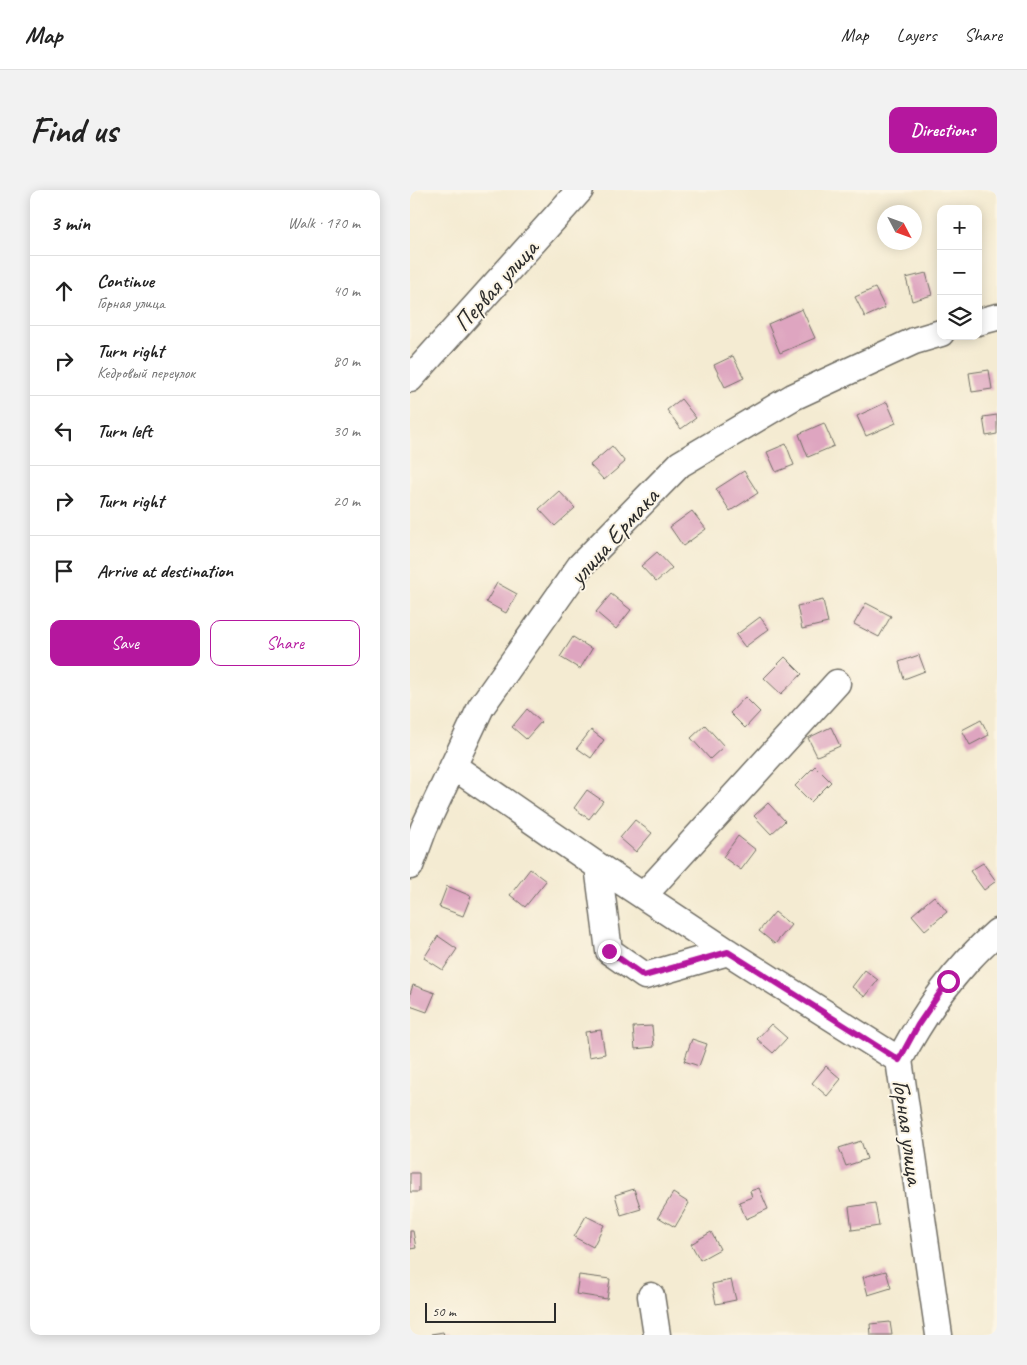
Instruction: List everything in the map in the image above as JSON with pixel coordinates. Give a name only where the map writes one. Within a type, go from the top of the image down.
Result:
[{"type":"street","name":"Первая улица","points":[[410,379],[580,190]]},
{"type":"street","points":[[982,321],[997,317]]},
{"type":"street","name":"улица Ермака","points":[[410,866],[424,828],[481,707],[580,566],[680,464],[793,397],[914,341],[937,334]]},
{"type":"street","points":[[644,895],[837,683]]},
{"type":"street","points":[[453,766],[598,866],[728,952],[899,1060]]},
{"type":"street","points":[[598,866],[609,951],[644,976],[728,952]]},
{"type":"street","name":"Горная улица","points":[[938,1335],[899,1060],[918,1025],[948,981],[977,949],[997,932]]},
{"type":"street","points":[[651,1296],[657,1335]]},
{"type":"building","points":[[926,273],[932,295],[912,301],[906,278]]},
{"type":"building","points":[[875,288],[885,308],[865,317],[855,297]]},
{"type":"building","points":[[802,309],[815,338],[780,353],[768,324]]},
{"type":"building","points":[[733,356],[744,378],[725,387],[714,365]]},
{"type":"building","points":[[989,370],[992,389],[972,392],[969,373]]},
{"type":"building","points":[[681,399],[696,418],[681,429],[667,410]]},
{"type":"building","points":[[887,402],[896,423],[866,436],[857,416]]},
{"type":"building","points":[[997,415],[997,434],[986,436],[983,417]]},
{"type":"building","points":[[824,423],[834,446],[808,457],[799,434]]},
{"type":"building","points":[[786,444],[794,465],[776,472],[767,452]]},
{"type":"building","points":[[612,446],[625,462],[604,480],[590,465]]},
{"type":"building","points":[[744,471],[758,493],[730,511],[716,489]]},
{"type":"building","points":[[559,491],[575,508],[555,526],[539,509]]},
{"type":"building","points":[[692,511],[706,529],[683,546],[670,527]]},
{"type":"building","points":[[657,552],[672,568],[656,582],[641,566]]},
{"type":"building","points":[[497,583],[517,594],[506,613],[486,602]]},
{"type":"building","points":[[611,594],[631,610],[616,629],[596,612]]},
{"type":"building","points":[[823,600],[828,623],[802,629],[797,606]]},
{"type":"building","points":[[866,603],[891,616],[879,637],[854,624]]},
{"type":"building","points":[[760,617],[769,629],[745,647],[736,635]]},
{"type":"building","points":[[573,637],[592,649],[580,669],[560,657]]},
{"type":"building","points":[[919,655],[925,671],[904,679],[899,662]]},
{"type":"building","points":[[785,657],[802,674],[781,694],[764,678]]},
{"type":"building","points":[[745,697],[760,712],[745,728],[730,713]]},
{"type":"building","points":[[527,709],[541,722],[526,739],[512,727]]},
{"type":"building","points":[[981,720],[989,735],[970,745],[962,730]]},
{"type":"building","points":[[705,725],[724,746],[710,759],[691,738]]},
{"type":"building","points":[[831,727],[840,746],[817,756],[808,738]]},
{"type":"building","points":[[591,730],[604,740],[591,758],[577,748]]},
{"type":"building","points":[[815,766],[831,782],[811,802],[795,786]]},
{"type":"building","points":[[587,790],[603,801],[589,819],[574,808]]},
{"type":"building","points":[[768,803],[785,821],[771,834],[754,816]]},
{"type":"building","points":[[635,820],[652,833],[636,852],[620,838]]},
{"type":"building","points":[[738,836],[756,850],[741,870],[723,857]]},
{"type":"building","points":[[983,863],[996,881],[984,890],[970,871]]},
{"type":"building","points":[[530,869],[546,881],[525,907],[510,895]]},
{"type":"building","points":[[447,886],[471,896],[463,916],[439,907]]},
{"type":"building","points":[[934,896],[947,912],[925,930],[912,915]]},
{"type":"building","points":[[775,912],[791,925],[775,944],[759,931]]},
{"type":"building","points":[[438,936],[457,949],[443,970],[424,958]]},
{"type":"building","points":[[865,970],[878,980],[865,997],[852,987]]},
{"type":"building","points":[[413,985],[435,993],[427,1012],[410,1006],[410,994]]},
{"type":"building","points":[[771,1024],[787,1038],[773,1053],[757,1039]]},
{"type":"building","points":[[652,1026],[654,1047],[635,1049],[633,1027]]},
{"type":"building","points":[[601,1030],[605,1054],[589,1057],[585,1032]]},
{"type":"building","points":[[692,1039],[707,1044],[699,1066],[684,1061]]},
{"type":"building","points":[[826,1066],[841,1079],[827,1096],[812,1083]]},
{"type":"building","points":[[861,1141],[867,1159],[846,1166],[839,1148]]},
{"type":"building","points":[[410,1173],[419,1173],[419,1192],[410,1192]]},
{"type":"building","points":[[759,1188],[768,1209],[746,1219],[739,1202],[752,1197],[750,1191]]},
{"type":"building","points":[[634,1189],[641,1209],[621,1215],[615,1195]]},
{"type":"building","points":[[673,1193],[689,1203],[675,1227],[658,1217]]},
{"type":"building","points":[[875,1203],[879,1226],[852,1230],[849,1207]]},
{"type":"building","points":[[586,1216],[604,1225],[593,1247],[574,1237]]},
{"type":"building","points":[[410,1231],[413,1231],[416,1248],[410,1249]]},
{"type":"building","points":[[711,1232],[720,1249],[700,1260],[691,1244]]},
{"type":"building","points":[[886,1271],[891,1288],[868,1295],[863,1277]]},
{"type":"building","points":[[579,1275],[610,1279],[607,1299],[576,1294]]},
{"type":"building","points":[[731,1280],[736,1300],[716,1304],[712,1284]]},
{"type":"building","points":[[890,1322],[892,1335],[871,1335],[870,1324]]},
{"type":"building","points":[[443,1332],[444,1335],[431,1334]]},
{"type":"route","points":[[609,951],[644,976],[728,952],[899,1060],[918,1025],[948,981]]}]
